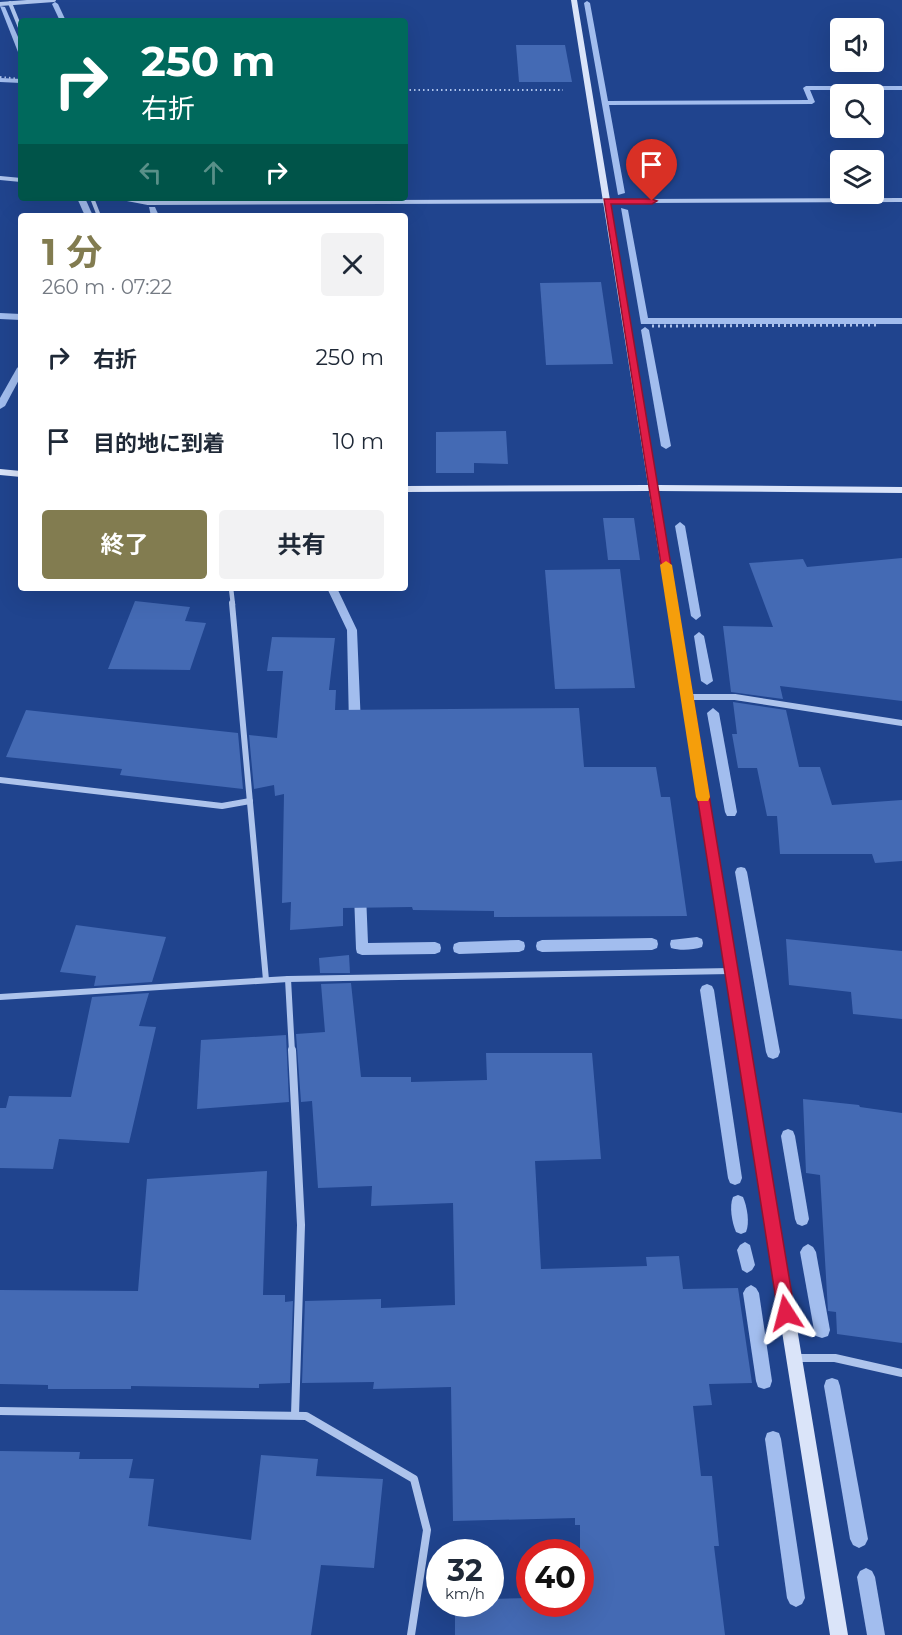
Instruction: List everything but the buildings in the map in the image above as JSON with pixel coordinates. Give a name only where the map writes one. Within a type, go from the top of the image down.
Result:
[{"type":"street","points":[[0,4],[54,0]]},
{"type":"street","points":[[574,0],[839,1635]]},
{"type":"street","points":[[9,2],[18,23]]},
{"type":"street","points":[[0,178],[18,180]]},
{"type":"street","points":[[138,201],[148,203],[902,200]]},
{"type":"street","points":[[0,472],[18,474]]},
{"type":"street","points":[[408,489],[902,490]]},
{"type":"street","points":[[231,591],[266,980]]},
{"type":"street","points":[[687,697],[735,697],[902,723]]},
{"type":"street","points":[[0,780],[222,806],[250,801]]},
{"type":"street","points":[[0,997],[288,979],[731,971]]},
{"type":"street","points":[[288,979],[301,1225],[295,1415]]},
{"type":"street","points":[[794,1358],[835,1358],[902,1373]]},
{"type":"street","points":[[0,1411],[306,1416],[414,1479],[427,1530],[411,1635]]},
{"type":"path","points":[[0,77],[18,79]]},
{"type":"path","points":[[408,90],[589,90]]},
{"type":"path","points":[[627,326],[879,325]]},
{"type":"waterway","points":[[587,3],[621,193]]},
{"type":"waterway","points":[[55,4],[62,18]]},
{"type":"waterway","points":[[2,7],[18,45]]},
{"type":"waterway","points":[[0,80],[18,81]]},
{"type":"waterway","points":[[605,103],[812,102],[806,88],[902,88]]},
{"type":"waterway","points":[[82,201],[88,213]]},
{"type":"waterway","points":[[152,209],[154,213]]},
{"type":"waterway","points":[[624,210],[644,322]]},
{"type":"waterway","points":[[0,316],[18,317]]},
{"type":"waterway","points":[[644,321],[902,321]]},
{"type":"waterway","points":[[645,330],[666,446]]},
{"type":"waterway","points":[[0,406],[18,373]]},
{"type":"waterway","points":[[680,526],[696,616]]},
{"type":"waterway","points":[[333,591],[352,630],[355,726]]},
{"type":"waterway","points":[[699,636],[707,681]]},
{"type":"waterway","points":[[713,713],[731,812]]},
{"type":"waterway","points":[[741,872],[773,1052]]},
{"type":"waterway","points":[[360,894],[362,949],[435,948]]},
{"type":"waterway","points":[[676,944],[697,943]]},
{"type":"waterway","points":[[542,946],[652,944]]},
{"type":"waterway","points":[[459,948],[519,946]]},
{"type":"waterway","points":[[707,990],[735,1178]]},
{"type":"waterway","points":[[788,1136],[802,1219]]},
{"type":"waterway","points":[[738,1202],[741,1227]]},
{"type":"waterway","points":[[745,1250],[747,1265]]},
{"type":"waterway","points":[[808,1252],[822,1330]]},
{"type":"waterway","points":[[751,1293],[764,1381]]},
{"type":"waterway","points":[[832,1386],[859,1539]]},
{"type":"waterway","points":[[773,1439],[796,1598]]},
{"type":"waterway","points":[[866,1577],[876,1635]]},
{"type":"slow traffic","points":[[666,565],[703,797]]},
{"type":"route","points":[[652,201],[607,201],[786,1313]]}]
